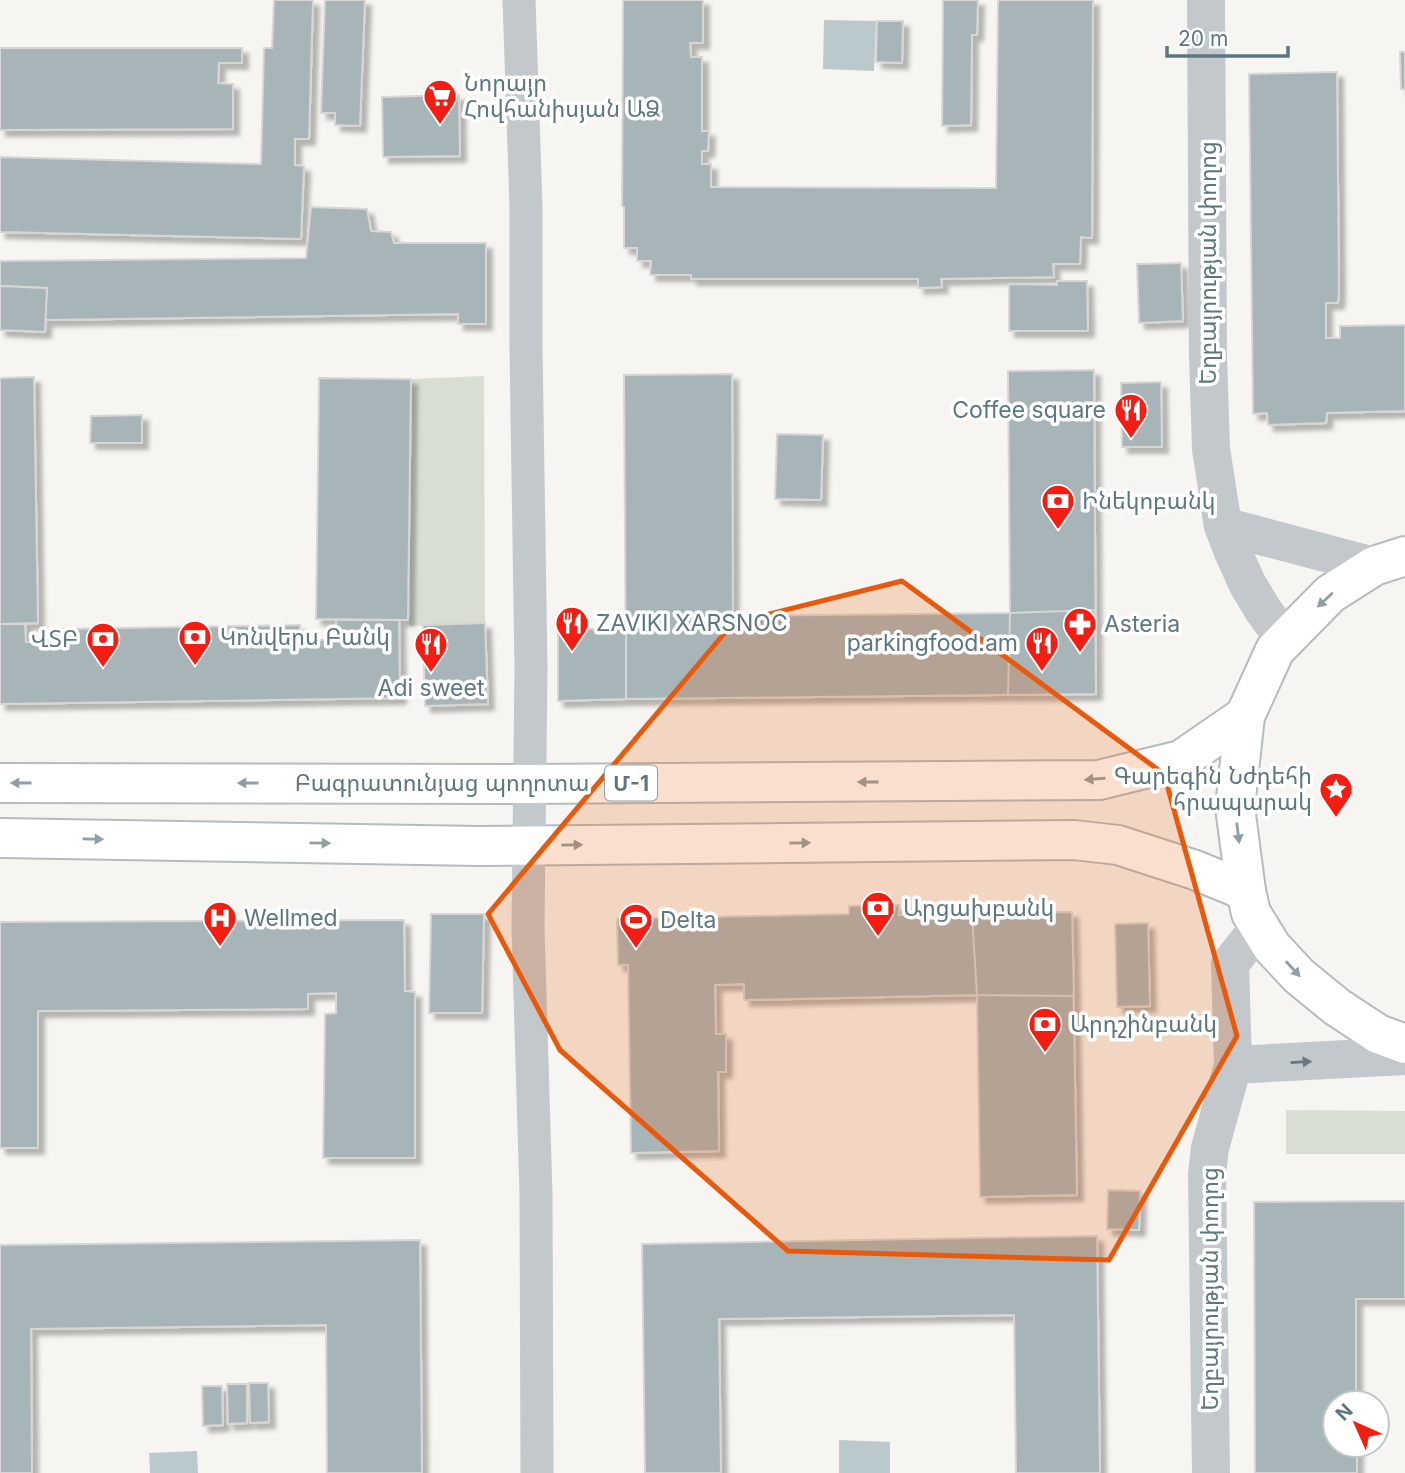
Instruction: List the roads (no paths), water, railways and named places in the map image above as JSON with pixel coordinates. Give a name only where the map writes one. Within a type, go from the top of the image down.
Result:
[{"type":"main road","points":[[1389,561],[1329,594],[1275,650],[1245,716],[1235,807],[1251,913],[1272,947],[1299,976],[1337,1007],[1378,1034],[1405,1044]]},
{"type":"main road","name":"Բագրատունյաց պողոտա","points":[[0,783],[529,784],[1099,780],[1181,760],[1245,716]]},
{"type":"main road","points":[[0,838],[528,845],[1074,840],[1118,845],[1195,870],[1246,891]]},
{"type":"street","points":[[519,0],[526,206],[531,669],[528,928],[536,1195],[537,1473]]},
{"type":"street","name":"Եղբայրության փողոց","points":[[1206,0],[1211,449],[1223,526],[1233,552],[1248,585],[1285,639]]},
{"type":"street","points":[[1223,526],[1389,561]]},
{"type":"street","name":"Եղբայրության փողոց","points":[[1211,1473],[1207,1174],[1210,1148],[1233,1065],[1230,964],[1260,926]]},
{"type":"street","points":[[1233,1065],[1405,1056]]},
{"type":"place","name":"Նորայր Հովհանիսյան ԱՁ","points":[[440,126]]},
{"type":"place","name":"Coffee square","points":[[1131,440]]},
{"type":"place","name":"Ինեկոբանկ","points":[[1058,531]]},
{"type":"place","name":"ZAVIKI XARSNOC","points":[[572,653]]},
{"type":"place","name":"Asteria","points":[[1080,654]]},
{"type":"place","name":"Կոնվերս Բանկ","points":[[195,667]]},
{"type":"place","name":"ՎՏԲ","points":[[103,669]]},
{"type":"place","name":"parkingfood.am","points":[[1042,673]]},
{"type":"place","name":"Adi sweet","points":[[431,674]]},
{"type":"place","name":"Գարեգին Նժդեհի հրապարակ","points":[[1336,819]]},
{"type":"place","name":"Արցախբանկ","points":[[878,938]]},
{"type":"place","name":"Wellmed","points":[[220,948]]},
{"type":"place","name":"Delta","points":[[636,950]]},
{"type":"place","name":"Արդշինբանկ","points":[[1045,1054]]}]
